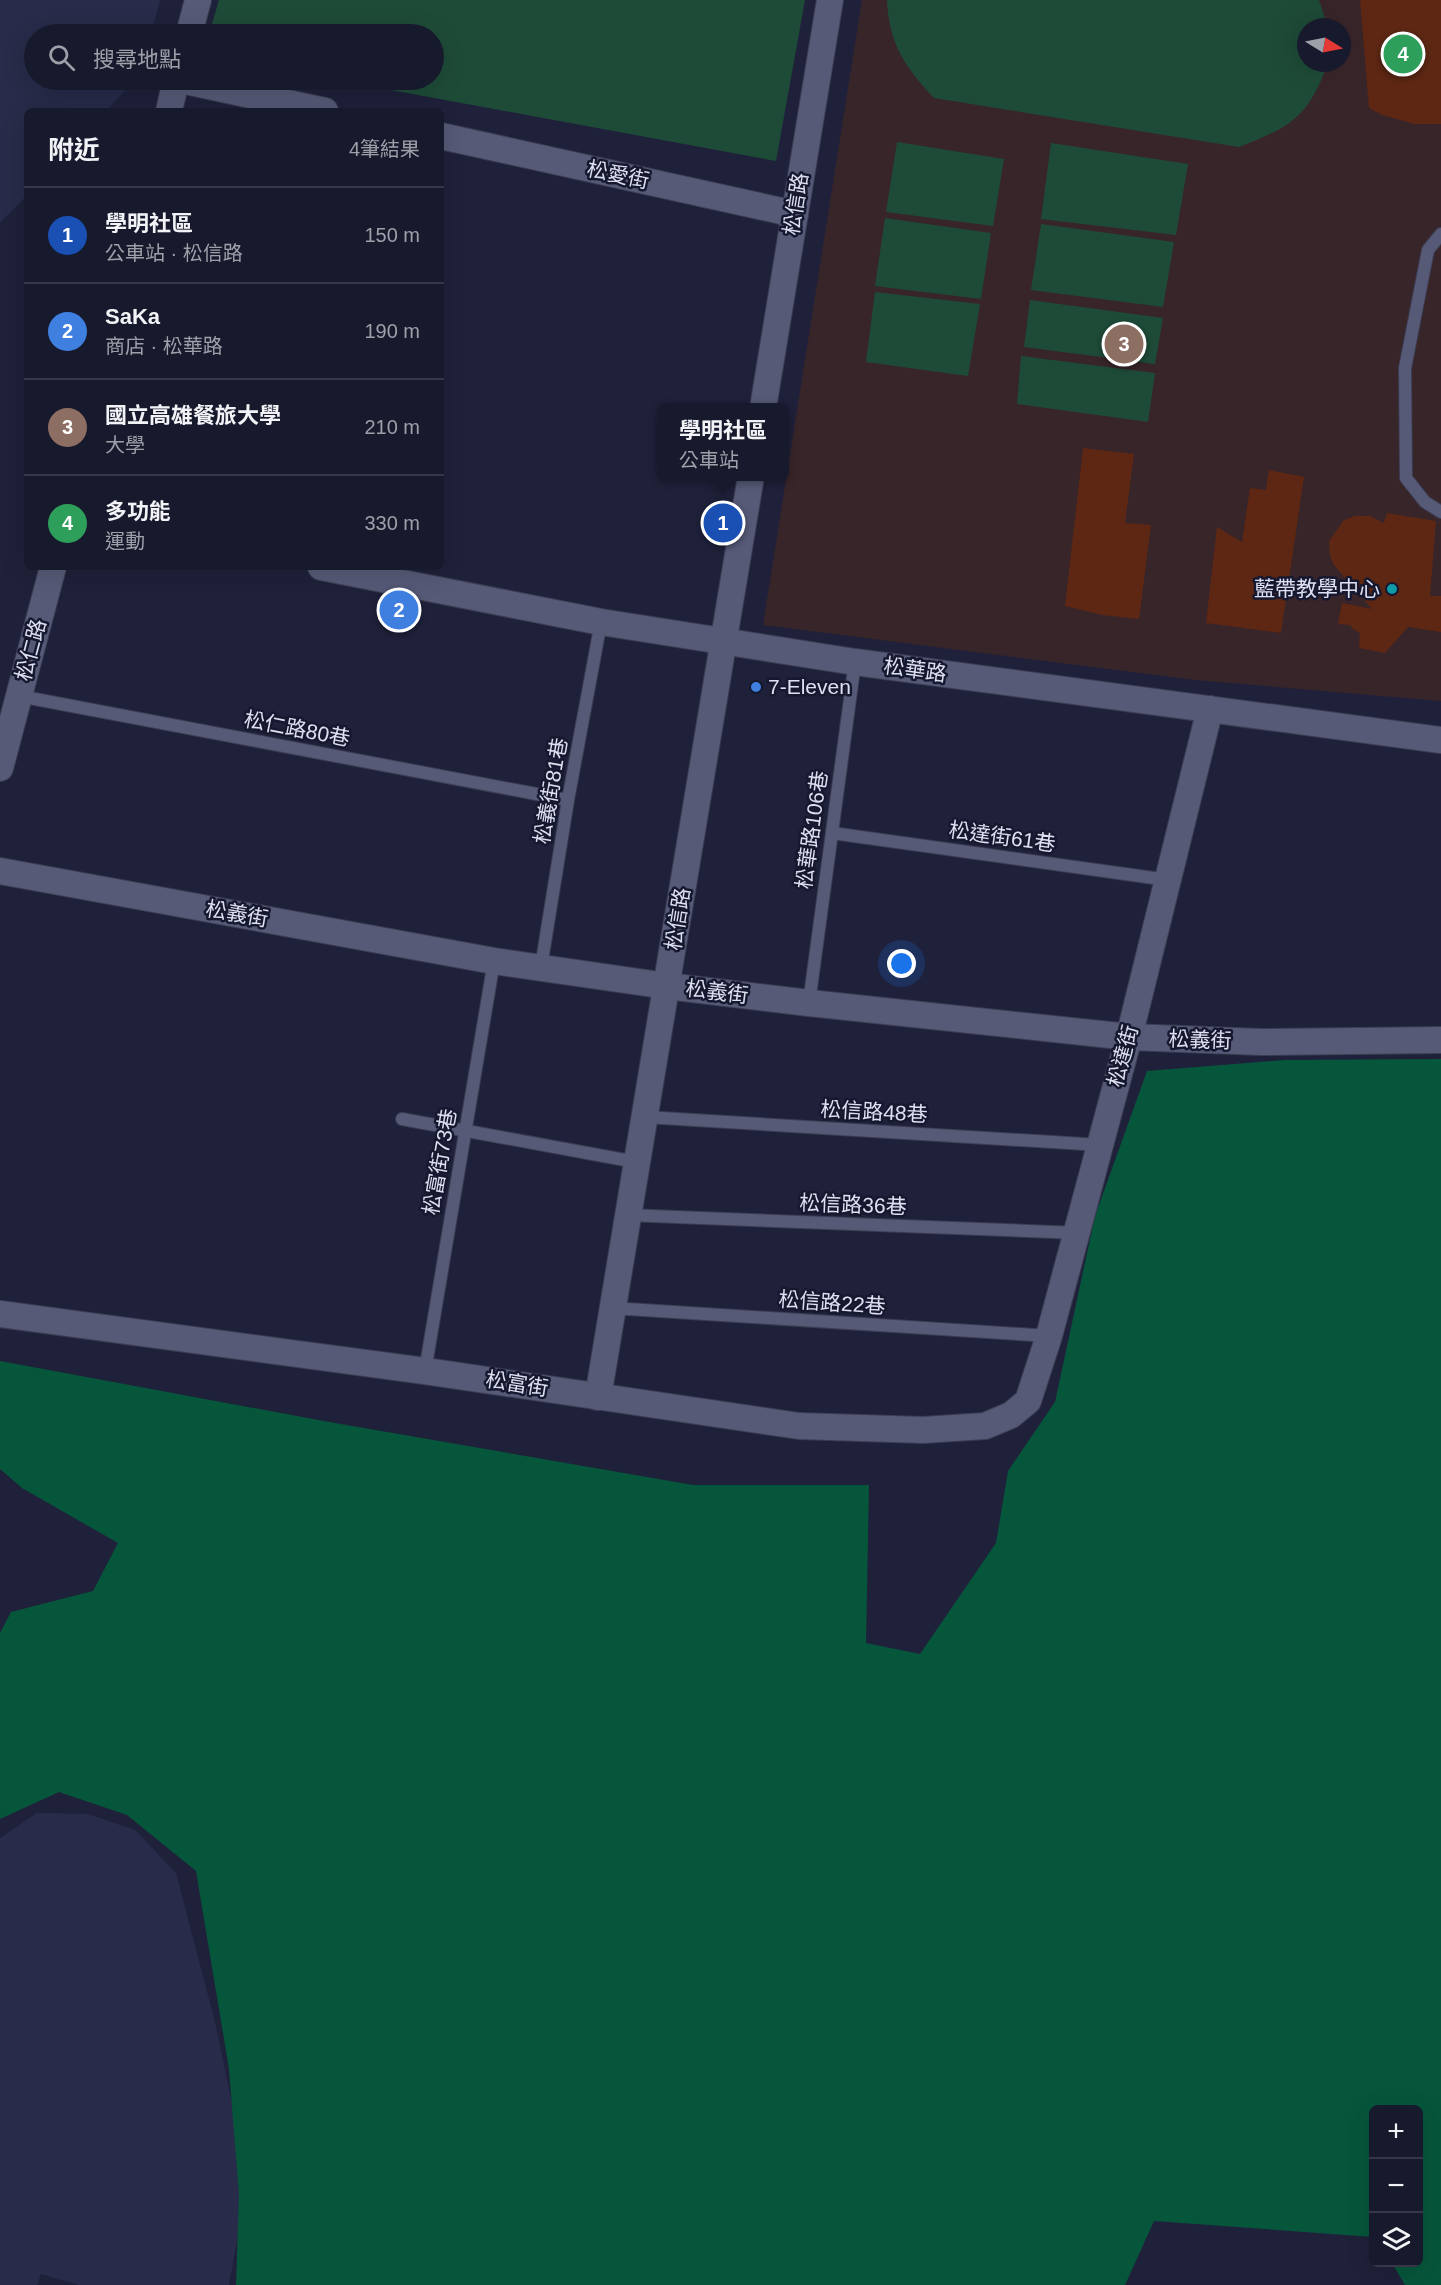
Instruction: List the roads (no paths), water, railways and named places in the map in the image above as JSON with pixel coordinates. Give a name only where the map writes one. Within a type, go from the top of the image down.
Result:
[{"type":"street","points":[[192,24],[198,0]]},
{"type":"street","name":"松信路","points":[[764,403],[830,0]]},
{"type":"street","points":[[169,108],[175,90]]},
{"type":"street","points":[[226,90],[311,108]]},
{"type":"street","name":"松愛街","points":[[444,137],[795,214]]},
{"type":"street","name":"松信路","points":[[597,1396],[750,481]]},
{"type":"street","name":"松仁路","points":[[0,768],[52,570]]},
{"type":"street","name":"松華路","points":[[336,570],[601,622],[855,662],[1441,740]]},
{"type":"street","name":"松達街","points":[[1028,1401],[1078,1233],[1210,709]]},
{"type":"street","name":"松義街","points":[[0,871],[494,961],[667,986],[809,1003],[1129,1037],[1261,1042],[1441,1040]]},
{"type":"street","name":"松富街","points":[[0,1314],[425,1371],[799,1426],[923,1430],[985,1426],[1011,1415],[1028,1401]]},
{"type":"lane","points":[[1441,234],[1428,250],[1405,368],[1406,478],[1425,502],[1441,512]]},
{"type":"lane","name":"松義街81巷","points":[[541,967],[568,800],[601,622]]},
{"type":"lane","name":"松華路106巷","points":[[809,1003],[855,662]]},
{"type":"lane","name":"松仁路80巷","points":[[19,696],[568,800]]},
{"type":"lane","name":"松達街61巷","points":[[832,833],[1168,880]]},
{"type":"lane","name":"松富街73巷","points":[[425,1371],[494,961]]},
{"type":"lane","name":"松信路48巷","points":[[645,1117],[1100,1145]]},
{"type":"lane","points":[[402,1119],[636,1162]]},
{"type":"lane","name":"松信路36巷","points":[[627,1215],[1078,1233]]},
{"type":"lane","name":"松信路22巷","points":[[612,1308],[1049,1336]]},
{"type":"place","name":"多功能","points":[[1403,54]]},
{"type":"place","name":"國立高雄餐旅大學","points":[[1124,344]]},
{"type":"place","name":"學明社區","points":[[723,523]]},
{"type":"place","name":"藍帶教學中心","points":[[1392,589]]},
{"type":"place","name":"SaKa","points":[[399,610]]},
{"type":"place","name":"7-Eleven","points":[[756,687]]}]
